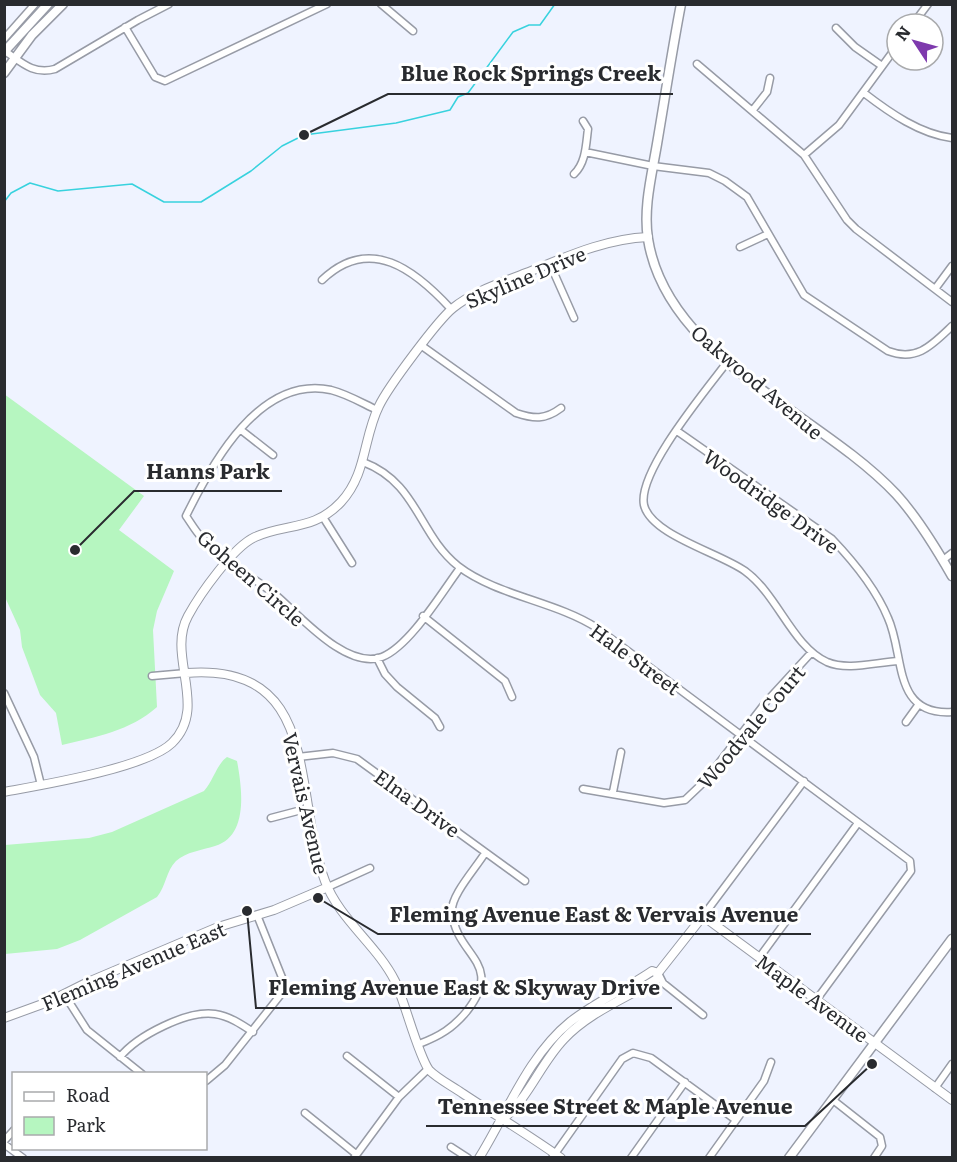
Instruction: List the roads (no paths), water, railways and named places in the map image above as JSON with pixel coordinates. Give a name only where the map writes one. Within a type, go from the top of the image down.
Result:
[{"type":"main road","points":[[5,52],[48,4]]},
{"type":"main road","points":[[4,73],[32,35],[63,4]]},
{"type":"main road","name":"Oakwood Avenue","points":[[681,4],[648,198],[648,237],[653,260],[669,298],[695,332],[728,361],[888,487],[924,530],[952,576]]},
{"type":"main road","points":[[789,1158],[952,939]]},
{"type":"street","points":[[4,39],[35,4]]},
{"type":"street","points":[[5,52],[32,70],[41,72],[55,69],[125,27],[169,4]]},
{"type":"street","points":[[125,27],[155,77],[165,81],[327,4]]},
{"type":"street","points":[[381,4],[413,31]]},
{"type":"street","points":[[836,28],[855,47],[882,66]]},
{"type":"street","points":[[804,155],[831,134],[864,93],[885,62]]},
{"type":"street","points":[[697,64],[804,155],[847,220],[873,244],[952,302]]},
{"type":"street","points":[[752,111],[767,92],[770,78]]},
{"type":"street","points":[[864,93],[914,126],[938,136],[952,138]]},
{"type":"street","points":[[574,174],[580,169],[585,152],[588,129],[583,121]]},
{"type":"street","points":[[585,152],[653,166],[709,173],[725,180],[747,197],[804,295],[888,351],[901,356],[917,353],[952,326]]},
{"type":"street","points":[[740,247],[768,234]]},
{"type":"street","name":"Skyline Drive","points":[[4,792],[86,776],[146,757],[170,744],[181,731],[187,716],[183,642],[186,620],[243,544],[255,537],[301,526],[324,517],[348,493],[363,462],[377,410],[451,309],[478,292],[605,243],[648,237]]},
{"type":"street","points":[[322,280],[331,272],[351,262],[382,259],[402,268],[426,284],[451,309]]},
{"type":"street","points":[[550,264],[574,318]]},
{"type":"street","points":[[935,289],[952,266]]},
{"type":"street","points":[[422,346],[516,413],[532,419],[542,418],[561,408]]},
{"type":"street","points":[[728,361],[677,431],[647,479],[644,490],[648,513],[663,529],[737,566],[757,580],[811,653],[836,665],[899,661]]},
{"type":"street","name":"Goheen Circle","points":[[377,410],[329,390],[300,390],[274,399],[263,406],[241,430],[197,490],[186,516],[201,538],[279,597],[306,624],[342,650],[354,655],[377,658]]},
{"type":"street","points":[[241,430],[273,455]]},
{"type":"street","name":"Woodridge Drive","points":[[677,431],[837,544],[883,607],[893,629],[905,688],[919,704]]},
{"type":"street","name":"Hale Street","points":[[363,462],[379,468],[395,480],[434,538],[460,568],[482,580],[580,617],[910,861],[911,871],[816,999]]},
{"type":"street","points":[[324,517],[352,563]]},
{"type":"street","points":[[943,560],[952,553]]},
{"type":"street","points":[[440,727],[435,718],[385,674],[377,658],[392,651],[405,640],[460,568]]},
{"type":"street","points":[[423,616],[505,681],[512,697]]},
{"type":"street","name":"Woodvale Court","points":[[584,789],[613,792],[664,803],[685,800],[705,782],[766,702],[811,653]]},
{"type":"street","name":"Vervais Avenue","points":[[152,676],[225,672],[260,687],[278,705],[286,718],[298,757],[328,887],[394,980],[428,1069]]},
{"type":"street","points":[[4,693],[34,757],[40,785]]},
{"type":"street","points":[[906,722],[919,704],[939,712],[952,712]]},
{"type":"street","points":[[613,792],[621,752]]},
{"type":"street","name":"Elna Drive","points":[[298,757],[333,753],[357,759],[525,881]]},
{"type":"street","points":[[479,1158],[502,1120],[514,1110],[553,1052],[573,1029],[657,979],[658,973],[677,952],[804,781]]},
{"type":"street","points":[[271,818],[309,808]]},
{"type":"street","points":[[759,958],[858,823]]},
{"type":"street","points":[[419,1044],[453,1028],[475,1000],[483,985],[479,966],[460,933],[452,912],[454,900],[485,853]]},
{"type":"street","points":[[328,887],[370,868]]},
{"type":"street","name":"Fleming Avenue East","points":[[4,1018],[208,932],[328,887]]},
{"type":"street","points":[[207,1080],[225,1065],[253,1032],[273,1006],[284,985],[257,915]]},
{"type":"street","name":"Maple Avenue","points":[[704,916],[952,1100]]},
{"type":"street","points":[[658,973],[663,983],[703,1015]]},
{"type":"street","points":[[64,994],[87,1030],[139,1072]]},
{"type":"street","points":[[120,1058],[138,1039],[199,1014],[218,1014],[253,1032]]},
{"type":"street","points":[[305,1113],[355,1156],[399,1097],[428,1069],[556,1156],[623,1058],[633,1053],[644,1054],[736,1120]]},
{"type":"street","points":[[347,1056],[399,1097]]},
{"type":"street","points":[[709,1158],[765,1081],[771,1062]]},
{"type":"street","points":[[935,1088],[952,1064]]},
{"type":"street","points":[[631,1158],[685,1082]]},
{"type":"street","points":[[833,1100],[880,1137],[882,1146],[874,1158]]},
{"type":"street","points":[[451,1148],[468,1158]]},
{"type":"waterway","points":[[4,202],[11,193],[30,183],[58,191],[132,184],[164,202],[201,202],[251,171],[282,146],[304,135],[396,123],[450,110],[458,97],[468,93],[513,32],[529,25],[540,25],[555,4]]},
{"type":"place","name":"Blue Rock Springs Creek","points":[[304,135]]},
{"type":"place","name":"Hanns Park","points":[[75,550]]},
{"type":"place","name":"Fleming Avenue East & Vervais Avenue","points":[[318,898]]},
{"type":"place","name":"Fleming Avenue East & Skyway Drive","points":[[247,911]]},
{"type":"place","name":"Tennessee Street & Maple Avenue","points":[[872,1064]]}]
